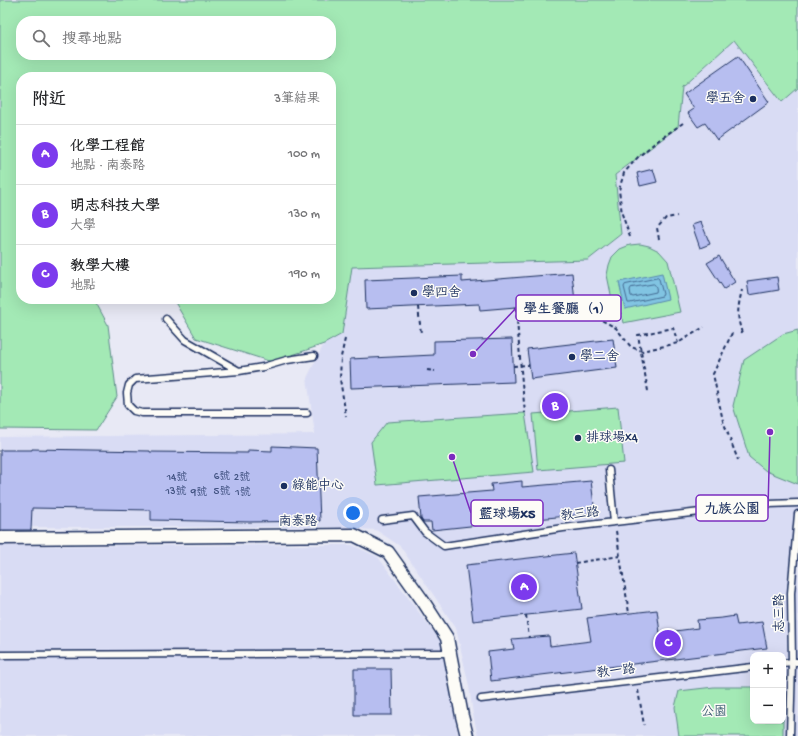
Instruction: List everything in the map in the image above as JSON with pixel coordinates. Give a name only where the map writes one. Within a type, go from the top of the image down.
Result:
[{"type":"street","name":"南泰路","points":[[0,538],[354,535],[388,552],[447,638],[467,736]]},
{"type":"lane","points":[[166,319],[185,340],[239,371]]},
{"type":"lane","points":[[307,413],[142,413],[134,411],[128,405],[127,393],[129,385],[136,379],[239,371],[263,367],[287,360],[314,356]]},
{"type":"lane","points":[[610,470],[614,522]]},
{"type":"lane","name":"教三路","points":[[382,520],[413,516],[425,532],[444,546],[563,528],[769,504],[798,503]]},
{"type":"lane","name":"志三路","points":[[790,736],[795,662],[791,593],[798,514]]},
{"type":"lane","points":[[0,655],[450,653]]},
{"type":"lane","name":"教一路","points":[[482,699],[750,666]]},
{"type":"path","points":[[630,237],[622,214],[619,190],[624,173],[639,156],[683,123]]},
{"type":"path","points":[[659,239],[658,228],[666,218],[677,216]]},
{"type":"path","points":[[742,290],[738,308],[739,322],[742,333]]},
{"type":"path","points":[[418,307],[421,333]]},
{"type":"path","points":[[516,307],[525,413]]},
{"type":"path","points":[[596,317],[616,328],[630,347],[642,351],[678,343],[704,327]]},
{"type":"path","points":[[648,391],[638,335],[674,328],[678,343]]},
{"type":"path","points":[[732,333],[713,374],[723,421],[738,460]]},
{"type":"path","points":[[345,339],[341,357],[340,379],[346,416]]},
{"type":"path","points":[[513,366],[529,365]]},
{"type":"path","points":[[427,370],[435,371]]},
{"type":"path","points":[[614,522],[629,613]]},
{"type":"path","points":[[575,563],[620,556]]},
{"type":"path","points":[[526,615],[529,638]]},
{"type":"path","points":[[637,681],[644,725]]},
{"type":"shaded area","points":[[734,40],[781,102],[798,88],[798,736],[478,736],[456,628],[400,546],[376,530],[324,527],[0,527],[0,437],[315,434],[307,378],[324,344],[342,334],[352,267],[588,260],[621,234],[615,175],[678,127],[682,87]]},
{"type":"shaded area","points":[[352,545],[378,557],[441,642],[458,736],[0,736],[0,546]]},
{"type":"green space","points":[[0,0],[798,0],[798,88],[782,102],[734,40],[682,87],[678,127],[615,175],[621,234],[588,260],[352,267],[342,334],[324,344],[272,362],[196,338],[176,304],[336,304],[336,72],[16,72],[16,304],[97,304],[108,325],[117,397],[96,430],[0,429]]},
{"type":"green space","points":[[640,244],[649,246],[659,251],[668,261],[680,312],[623,323],[621,313],[615,314],[607,275],[609,265],[612,257],[620,249],[630,245]]},
{"type":"green space","points":[[798,330],[798,484],[766,471],[749,457],[733,406],[744,360],[783,334]]},
{"type":"green space","name":"排球場x4","points":[[618,407],[624,463],[538,470],[533,414]]},
{"type":"green space","points":[[525,413],[534,472],[377,485],[371,442],[387,422]]},
{"type":"green space","name":"公園","points":[[714,687],[750,687],[750,724],[783,724],[783,736],[679,736],[675,707],[679,691]]},
{"type":"water","points":[[662,273],[668,299],[625,309],[619,282]]},
{"type":"building","name":"學五舍","points":[[738,56],[769,102],[717,140],[705,123],[698,127],[688,113],[694,109],[684,94]]},
{"type":"building","points":[[653,169],[657,182],[640,186],[637,173]]},
{"type":"building","points":[[701,222],[710,244],[700,248],[692,225]]},
{"type":"building","points":[[719,256],[735,282],[724,289],[707,263]]},
{"type":"building","points":[[572,273],[575,302],[480,310],[479,304],[366,309],[365,280],[462,276],[462,282]]},
{"type":"building","points":[[777,277],[779,290],[749,295],[747,281]]},
{"type":"building","points":[[512,339],[514,382],[351,388],[350,359],[434,355],[434,341]]},
{"type":"building","name":"學二舍","points":[[613,339],[617,368],[531,379],[527,349]]},
{"type":"building","points":[[272,446],[317,448],[320,521],[250,522],[151,520],[151,510],[32,508],[31,530],[0,530],[0,450],[32,449],[248,453],[248,450],[272,451]]},
{"type":"building","points":[[522,481],[522,487],[591,481],[595,513],[432,530],[431,522],[423,522],[421,519],[419,497],[492,491],[491,484]]},
{"type":"building","points":[[574,553],[582,609],[473,621],[466,565]]},
{"type":"building","points":[[657,610],[660,633],[698,628],[697,620],[735,616],[737,625],[762,622],[767,648],[491,681],[488,652],[514,649],[512,639],[549,636],[550,646],[591,641],[587,618]]},
{"type":"building","points":[[354,669],[391,669],[392,715],[354,715]]},
{"type":"place","name":"學五舍","points":[[753,99]]},
{"type":"place","name":"學四舍","points":[[414,293]]},
{"type":"place","name":"學生餐廳（1）","points":[[473,354]]},
{"type":"place","name":"學二舍","points":[[572,357]]},
{"type":"place","name":"明志科技大學","points":[[555,406]]},
{"type":"place","name":"九族公園","points":[[770,432]]},
{"type":"place","name":"排球場x4","points":[[578,438]]},
{"type":"place","name":"籃球場x5","points":[[452,457]]},
{"type":"place","name":"綠能中心","points":[[284,486]]},
{"type":"place","name":"化學工程館","points":[[524,587]]},
{"type":"place","name":"教學大樓","points":[[668,643]]}]
